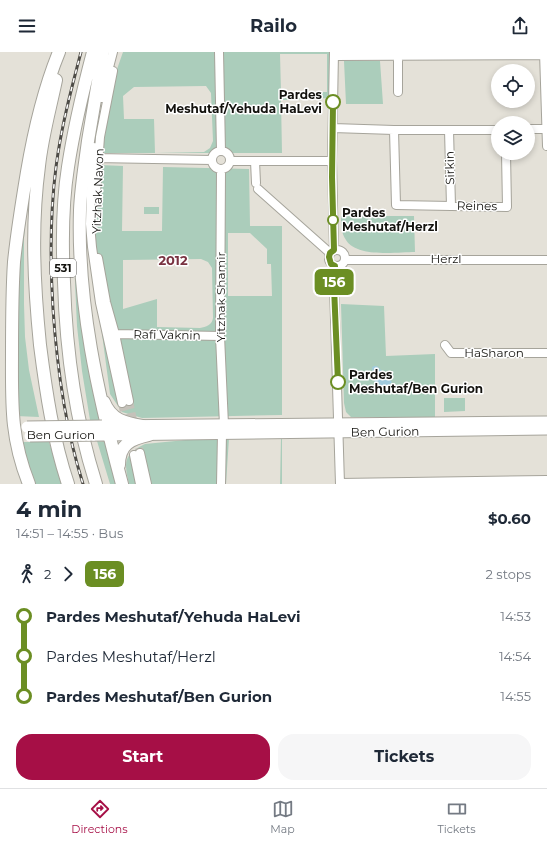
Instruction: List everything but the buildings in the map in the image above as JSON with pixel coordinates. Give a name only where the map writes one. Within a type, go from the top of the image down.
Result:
[{"type":"highway","points":[[29,484],[20,458],[12,416],[14,261],[18,226],[34,133],[40,108],[59,52]]},
{"type":"highway","name":"531","points":[[63,52],[43,140],[34,219],[33,250],[35,298],[45,380],[56,438],[68,484]]},
{"type":"highway","name":"531","points":[[93,52],[79,108],[68,168],[62,248],[66,329],[71,376],[81,433],[96,484]]},
{"type":"highway","points":[[103,52],[82,180],[80,255],[82,290],[105,430],[122,484]]},
{"type":"highway","points":[[96,376],[109,412],[122,422],[146,430]]},
{"type":"highway","points":[[122,484],[119,459],[122,448],[146,430]]},
{"type":"main road","name":"Ben Gurion","points":[[339,428],[547,422]]},
{"type":"main road","name":"Ben Gurion","points":[[14,432],[21,427],[28,431],[339,428],[547,429]]},
{"type":"street","name":"Yitzhak Navon","points":[[113,52],[102,95],[95,158],[90,224],[100,303],[126,402],[115,334],[106,302],[97,243],[95,158],[118,52]]},
{"type":"street","points":[[219,52],[221,151]]},
{"type":"street","points":[[335,266],[331,264],[329,260],[332,251],[334,54],[398,56],[545,54],[547,146]]},
{"type":"street","points":[[398,56],[398,92]]},
{"type":"street","points":[[333,128],[394,130],[491,130]]},
{"type":"street","points":[[535,129],[546,129]]},
{"type":"street","name":"Reines","points":[[394,130],[396,205],[507,207],[506,160]]},
{"type":"street","name":"Sirkin","points":[[449,130],[450,206]]},
{"type":"street","points":[[212,160],[216,153],[221,151]]},
{"type":"street","points":[[221,151],[227,154],[230,161]]},
{"type":"street","points":[[95,158],[212,160]]},
{"type":"street","points":[[212,160],[215,167],[221,170],[226,168],[230,161]]},
{"type":"street","points":[[230,161],[332,161]]},
{"type":"street","points":[[255,161],[257,186],[332,251],[342,251],[345,255],[345,260],[342,264],[335,266]]},
{"type":"street","name":"Yitzhak Shamir","points":[[221,170],[220,336],[223,429],[221,484]]},
{"type":"street","name":"Herzl","points":[[345,260],[547,260]]},
{"type":"street","points":[[335,266],[334,287],[340,483],[547,480]]},
{"type":"street","name":"Rafi Vaknin","points":[[115,334],[220,336]]},
{"type":"street","name":"HaSharon","points":[[445,345],[451,354],[547,353]]},
{"type":"street","points":[[140,484],[137,454],[147,484]]},
{"type":"green space","points":[[123,52],[330,52],[330,98],[281,100],[282,153],[155,153],[102,153],[115,75]],"holes":[[[280,54],[327,54],[327,92],[281,92]],[[206,86],[211,93],[213,141],[210,148],[204,152],[155,153],[154,119],[124,119],[123,96],[134,87]]]},
{"type":"green space","points":[[344,61],[380,61],[383,104],[346,104]]},
{"type":"green space","points":[[100,165],[123,166],[122,231],[162,231],[163,167],[249,169],[250,226],[282,226],[282,415],[142,418],[122,412],[110,394],[92,259]],"holes":[[[228,233],[250,233],[267,249],[267,264],[271,264],[272,296],[228,296]],[[201,259],[208,262],[212,268],[213,318],[208,325],[200,328],[157,327],[157,299],[123,309],[123,260]]]},
{"type":"green space","points":[[30,174],[24,238],[25,337],[29,370],[39,417],[16,416],[17,285]]},
{"type":"green space","points":[[144,207],[159,207],[159,214],[144,214]]},
{"type":"green space","points":[[341,216],[414,216],[415,252],[378,253],[368,252],[351,246],[343,235]]},
{"type":"green space","points":[[74,260],[84,330],[101,421],[90,420],[82,371],[77,326]]},
{"type":"green space","points":[[341,304],[384,306],[386,356],[435,354],[435,417],[351,417],[346,412],[344,403]]},
{"type":"green space","points":[[444,398],[465,398],[465,411],[444,412]]},
{"type":"green space","points":[[282,435],[282,484],[280,484],[281,438],[229,438],[226,484],[129,484],[126,470],[127,460],[133,452],[145,444],[226,436]]},
{"type":"green space","points":[[97,441],[106,442],[118,484],[110,484]]},
{"type":"green space","points":[[19,442],[49,442],[62,484],[33,484]]},
{"type":"water","points":[[377,366],[385,374],[385,378],[388,378],[392,382],[387,387],[376,384],[372,367]]},
{"type":"tunnel","points":[[129,401],[140,453]]},
{"type":"tunnel","points":[[122,403],[127,425]]},
{"type":"railway","points":[[81,52],[58,152],[53,202],[51,273],[57,353],[63,397],[71,441],[83,484]]},
{"type":"bus line","name":"156","points":[[333,102],[332,177],[334,250],[330,253],[329,260],[331,264],[335,266],[334,287],[338,382]]},
{"type":"place","name":"Pardes Meshutaf/Yehuda HaLevi","points":[[333,102]]},
{"type":"place","name":"Pardes Meshutaf/Herzl","points":[[333,220]]},
{"type":"place","name":"Pardes Meshutaf/Ben Gurion","points":[[338,382]]},
{"type":"district","name":"2012","points":[[173,260]]}]
